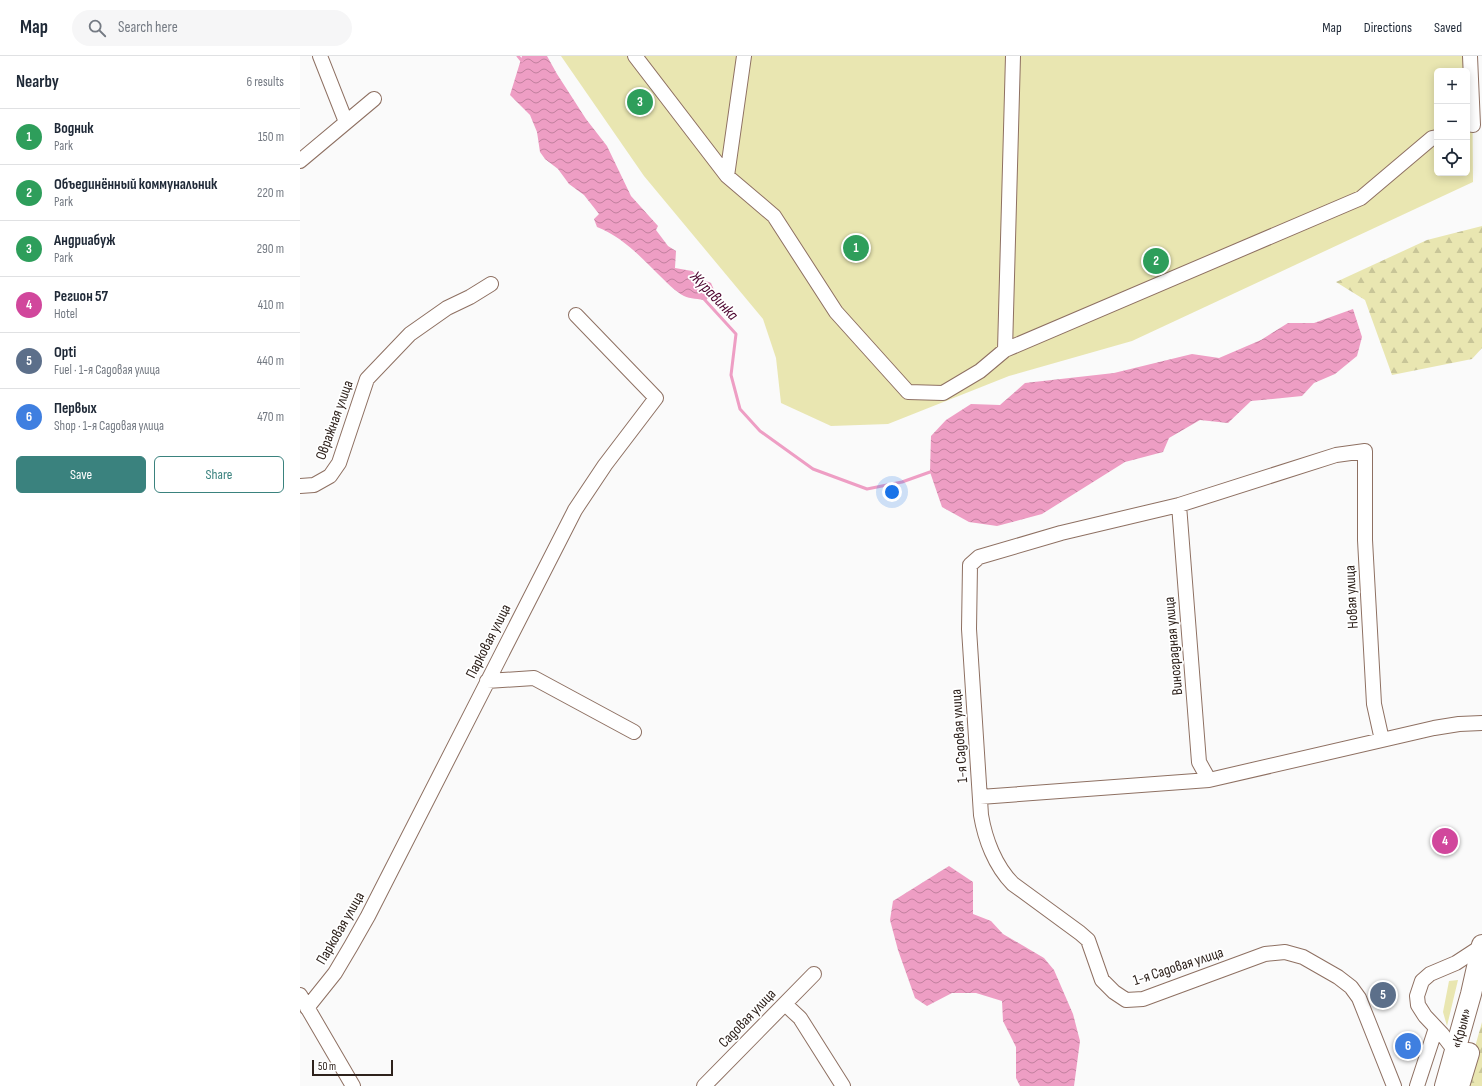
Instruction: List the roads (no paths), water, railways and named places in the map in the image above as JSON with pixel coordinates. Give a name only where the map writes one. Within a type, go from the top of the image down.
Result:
[{"type":"highway","name":"«Крым»","points":[[1445,1086],[1482,946]]},
{"type":"highway","points":[[1459,1086],[1475,1027],[1482,994]]},
{"type":"street","points":[[320,56],[346,122]]},
{"type":"street","points":[[635,56],[727,176],[774,216],[836,312],[908,392],[943,393],[980,371],[1005,350],[1361,198],[1434,138]]},
{"type":"street","points":[[727,176],[744,56]]},
{"type":"street","points":[[1005,350],[1013,56]]},
{"type":"street","points":[[1470,56],[1474,125]]},
{"type":"street","points":[[300,161],[374,99]]},
{"type":"street","name":"Овражная улица","points":[[300,486],[314,485],[330,476],[339,463],[367,379],[410,334],[448,308],[491,284]]},
{"type":"street","name":"Парковая улица","points":[[307,1008],[335,973],[351,946],[575,510],[605,466],[656,398],[576,315]]},
{"type":"street","name":"Новая улица","points":[[1179,505],[1336,455],[1365,451],[1364,540],[1374,704],[1382,740]]},
{"type":"street","name":"1-я Садовая улица","points":[[1179,505],[1054,535],[979,557],[970,565],[969,629],[983,828],[997,862],[1004,874],[1013,884],[1088,940],[1102,980],[1114,992],[1126,1000],[1143,999],[1265,954],[1285,952],[1303,957],[1338,977],[1351,987],[1359,998],[1394,1086]]},
{"type":"street","name":"Виноградная улица","points":[[1179,505],[1199,762],[1209,780]]},
{"type":"street","points":[[487,681],[534,678],[634,732]]},
{"type":"street","points":[[980,797],[1209,780],[1382,740],[1459,724],[1482,723]]},
{"type":"street","points":[[1455,1051],[1425,1016],[1418,1005],[1417,996],[1422,982],[1430,974],[1456,963],[1482,946]]},
{"type":"street","name":"Садовая улица","points":[[704,1086],[814,974]]},
{"type":"street","points":[[300,995],[353,1086]]},
{"type":"street","points":[[785,1004],[800,1018],[843,1086]]},
{"type":"street","points":[[1417,1086],[1436,1028]]},
{"type":"water","points":[[522,56],[547,56],[586,119],[607,146],[631,196],[658,226],[656,230],[668,246],[676,251],[675,268],[692,271],[701,279],[711,283],[715,292],[706,300],[689,298],[681,294],[667,283],[630,247],[606,231],[597,227],[594,219],[599,214],[584,195],[569,184],[558,169],[545,159],[540,152],[537,132],[530,115],[510,95]]},
{"type":"water","points":[[1353,309],[1362,337],[1357,356],[1335,374],[1314,383],[1302,396],[1251,401],[1228,423],[1200,420],[1169,438],[1163,452],[1125,462],[1042,514],[997,526],[969,522],[942,507],[930,472],[931,436],[946,420],[971,404],[1000,405],[1025,383],[1114,373],[1192,354],[1219,358],[1261,340],[1288,323],[1314,323]]},
{"type":"water","points":[[949,866],[973,882],[973,914],[991,921],[1003,934],[1044,958],[1054,970],[1073,1014],[1080,1041],[1074,1086],[1020,1086],[1016,1078],[1016,1047],[1003,1021],[1002,1001],[976,993],[952,993],[927,1006],[915,998],[898,950],[890,920],[893,901]]},
{"type":"waterway","name":"Журавинка","points":[[518,56],[522,61]]},
{"type":"waterway","name":"Журавинка","points":[[704,299],[736,334],[731,375],[740,409],[760,431],[813,469],[867,489],[902,482],[930,472]]},
{"type":"place","name":"Андриабуж","points":[[640,102]]},
{"type":"place","name":"Водник","points":[[856,248]]},
{"type":"place","name":"Объединённый коммунальник","points":[[1156,261]]},
{"type":"place","name":"Регион 57","points":[[1445,841]]},
{"type":"place","name":"Opti","points":[[1383,995]]},
{"type":"place","name":"Первых","points":[[1408,1046]]}]
